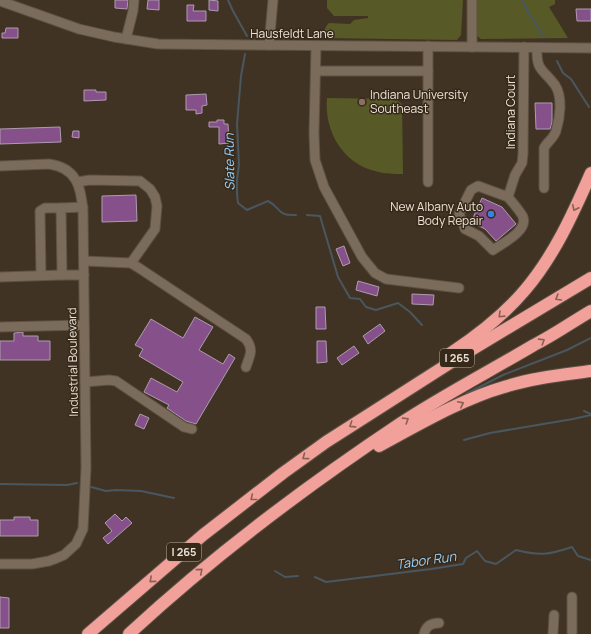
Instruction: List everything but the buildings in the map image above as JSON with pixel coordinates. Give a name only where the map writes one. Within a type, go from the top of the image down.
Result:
[{"type":"highway","points":[[369,414],[478,334],[511,306],[530,284],[550,255],[561,236],[591,173]]},
{"type":"highway","name":"I 265","points":[[88,634],[203,536],[283,473],[326,442],[450,363],[591,278]]},
{"type":"highway","name":"I 265","points":[[128,634],[213,560],[285,503],[402,422],[536,345],[591,311]]},
{"type":"highway","points":[[327,474],[419,425],[485,393],[528,380],[591,371]]},
{"type":"street","name":"Hausfeldt Lane","points":[[0,0],[79,29],[158,44],[591,48]]},
{"type":"street","points":[[126,39],[133,11],[134,0]]},
{"type":"street","points":[[269,45],[273,0]]},
{"type":"street","points":[[472,0],[472,47]]},
{"type":"street","points":[[316,46],[314,142],[317,170],[324,187],[362,257],[375,273],[386,279],[459,288]]},
{"type":"street","points":[[428,46],[428,182]]},
{"type":"street","name":"Indiana Court","points":[[508,197],[515,175],[522,163],[523,154],[524,47]]},
{"type":"street","points":[[537,48],[539,66],[554,84],[559,98],[557,130],[552,139],[544,148],[544,188]]},
{"type":"street","points":[[316,71],[428,71]]},
{"type":"street","points":[[0,166],[57,165],[71,173],[77,182],[90,180],[140,181],[150,189],[158,206],[155,229],[131,263]]},
{"type":"street","name":"Industrial Boulevard","points":[[0,564],[32,564],[49,561],[64,555],[76,544],[83,529],[85,513],[86,468],[84,261],[83,207],[79,185],[77,182]]},
{"type":"street","points":[[478,186],[508,197],[523,218],[523,226],[518,233],[494,250],[479,236],[465,228],[459,214],[471,190],[478,186]]},
{"type":"street","points":[[41,275],[40,211],[45,208],[83,207]]},
{"type":"street","points":[[61,208],[62,275]]},
{"type":"street","points":[[84,261],[131,263],[246,339],[250,344],[251,352],[246,367]]},
{"type":"street","points":[[0,277],[84,275]]},
{"type":"street","points":[[0,327],[84,325]]},
{"type":"street","points":[[84,382],[109,380],[116,381],[184,427],[192,429]]},
{"type":"street","points":[[572,597],[572,634]]},
{"type":"street","points":[[553,634],[554,616]]},
{"type":"street","points":[[424,634],[427,627],[431,623],[439,623]]},
{"type":"green space","points":[[327,0],[463,0],[461,35],[457,40],[326,38],[324,30],[329,23],[350,24],[354,20],[368,18],[368,16],[334,16],[327,8]]},
{"type":"green space","points":[[475,0],[555,0],[555,4],[549,7],[568,38],[481,39],[475,34]]},
{"type":"green space","points":[[327,98],[396,99],[402,104],[403,174],[382,173],[363,167],[353,161],[345,153],[332,133],[327,110]]},
{"type":"waterway","name":"Slate Run","points":[[228,0],[247,36]]},
{"type":"waterway","points":[[522,0],[544,37]]},
{"type":"waterway","name":"Slate Run","points":[[245,54],[241,76],[237,124],[239,165],[237,180],[238,203],[247,210],[268,201],[282,213],[296,215]]},
{"type":"waterway","points":[[557,61],[563,73],[571,79],[589,107]]},
{"type":"waterway","name":"Slate Run","points":[[307,215],[320,216],[338,277],[350,298],[360,299],[366,307],[376,310],[398,303],[410,312],[422,325]]},
{"type":"waterway","points":[[466,394],[503,375],[567,350],[591,338]]},
{"type":"waterway","name":"Slate Run","points":[[584,411],[591,414]]},
{"type":"waterway","points":[[464,440],[490,433],[591,415]]},
{"type":"waterway","name":"Tabor Run","points":[[0,484],[67,485],[77,483]]},
{"type":"waterway","name":"Tabor Run","points":[[91,487],[106,491],[141,491],[174,498]]},
{"type":"waterway","name":"Tabor Run","points":[[315,577],[326,582],[463,564],[466,558],[477,551],[485,561],[496,564],[516,550],[544,554],[572,547],[578,556],[591,560]]},
{"type":"waterway","name":"Tabor Run","points":[[275,571],[285,577],[298,576]]},
{"type":"place","name":"Indiana University Southeast","points":[[362,102]]},
{"type":"place","name":"New Albany Auto Body Repair","points":[[491,214]]}]
